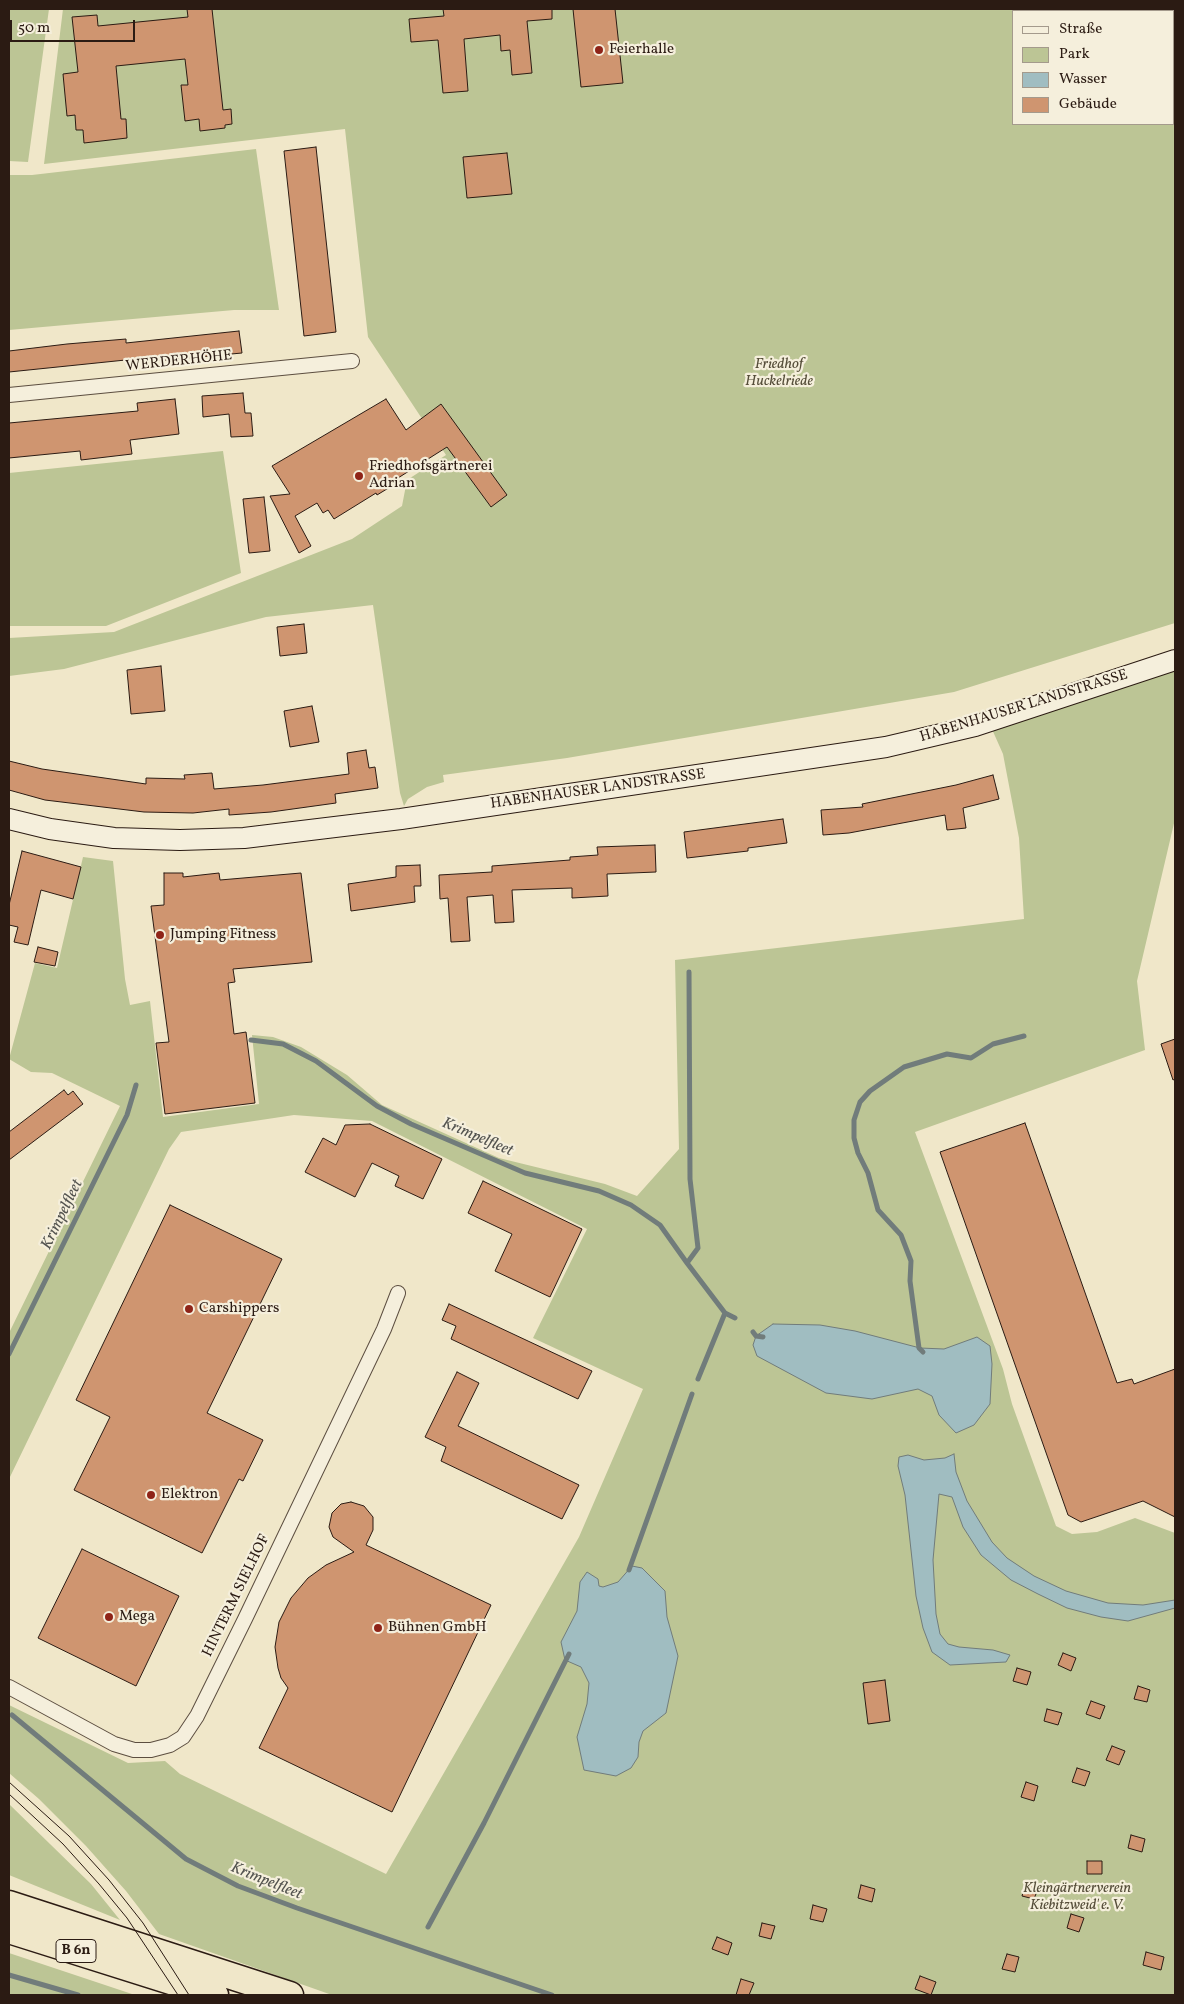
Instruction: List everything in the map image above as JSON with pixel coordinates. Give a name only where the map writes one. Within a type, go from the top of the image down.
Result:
[{"type":"highway","name":"B 6n","points":[[9,1904],[290,1995]]},
{"type":"highway","name":"B 6n","points":[[9,1930],[215,1995]]},
{"type":"street","name":"WERDERHÖHE","points":[[9,396],[352,361]]},
{"type":"street","name":"HABENHAUSER LANDSTRASSE","points":[[9,819],[50,829],[114,838],[180,840],[244,838],[402,819],[886,747],[974,726],[1175,660]]},
{"type":"street","name":"HINTERM SIELHOF","points":[[9,1687],[114,1744],[134,1750],[151,1750],[170,1745],[183,1737],[197,1716],[245,1619],[384,1329],[398,1293]]},
{"type":"green space","points":[[9,9],[49,9],[28,162],[9,161]]},
{"type":"green space","name":"Friedhof Huckelriede","points":[[63,9],[1175,9],[1175,623],[954,692],[567,758],[443,775],[444,782],[427,787],[408,799],[404,806],[400,793],[373,605],[266,617],[64,669],[9,676],[9,638],[114,632],[352,539],[402,506],[407,480],[446,455],[368,337],[345,129],[44,164]]},
{"type":"green space","points":[[256,149],[279,310],[234,310],[9,330],[9,175],[32,175]]},
{"type":"green space","points":[[223,451],[241,573],[106,626],[9,626],[9,473]]},
{"type":"green space","name":"Kleingärtnerverein Kiebitzweid' e. V.","points":[[1175,668],[1175,819],[1137,981],[1145,1050],[915,1132],[1003,1369],[1012,1404],[1056,1526],[1072,1534],[1097,1532],[1135,1518],[1175,1533],[1175,1995],[332,1995],[159,1934],[126,1891],[86,1846],[39,1799],[9,1773],[9,1705],[128,1763],[165,1761],[180,1774],[386,1874],[579,1537],[643,1389],[533,1338],[587,1229],[372,1121],[294,1115],[181,1132],[169,1149],[9,1479],[9,1333],[120,1106],[52,1073],[31,1072],[9,1059],[35,963],[57,968],[83,857],[113,861],[125,979],[130,1005],[150,1001],[163,1117],[259,1104],[252,1035],[273,1037],[301,1047],[347,1075],[382,1105],[499,1158],[605,1184],[637,1196],[679,1149],[675,960],[1024,919],[1019,838],[1003,754],[991,727]]},
{"type":"green space","points":[[9,1804],[91,1884],[120,1920],[9,1875]]},
{"type":"green space","points":[[9,1953],[135,1995],[9,1995]]},
{"type":"water","points":[[773,1324],[820,1325],[855,1331],[920,1348],[944,1349],[977,1337],[990,1346],[992,1364],[990,1404],[974,1425],[956,1433],[939,1415],[932,1396],[918,1389],[872,1399],[826,1393],[757,1356],[753,1345],[756,1336]]},
{"type":"water","points":[[954,1454],[956,1472],[967,1501],[992,1542],[1007,1558],[1034,1576],[1066,1591],[1108,1603],[1143,1605],[1175,1600],[1175,1608],[1128,1621],[1101,1617],[1067,1608],[1038,1594],[1011,1580],[981,1555],[963,1527],[952,1497],[939,1494],[933,1560],[936,1614],[940,1634],[948,1644],[959,1647],[993,1650],[1010,1655],[1006,1662],[950,1665],[932,1652],[923,1628],[916,1596],[905,1495],[898,1466],[899,1457],[908,1455],[924,1460],[945,1458]]},
{"type":"water","points":[[632,1566],[642,1568],[665,1591],[667,1617],[678,1656],[666,1713],[643,1731],[639,1742],[638,1757],[631,1768],[616,1776],[584,1770],[577,1737],[587,1704],[589,1683],[581,1667],[565,1660],[561,1642],[577,1611],[580,1582],[587,1572],[598,1579],[599,1586],[603,1587],[618,1582]]},
{"type":"building","points":[[187,9],[212,9],[223,110],[231,109],[232,124],[225,125],[225,128],[200,131],[199,119],[185,121],[181,85],[188,85],[185,59],[116,66],[121,119],[126,119],[127,138],[84,143],[83,130],[76,130],[75,115],[67,116],[63,74],[78,72],[72,17],[97,15],[98,26],[188,17]]},
{"type":"building","points":[[443,9],[552,9],[552,19],[527,21],[532,73],[512,75],[510,50],[501,51],[500,35],[464,39],[468,91],[443,93],[438,40],[411,42],[409,19],[444,16]]},
{"type":"building","name":"Feierhalle","points":[[573,9],[615,9],[623,83],[581,87]]},
{"type":"building","points":[[316,147],[336,332],[304,336],[284,151]]},
{"type":"building","points":[[507,153],[512,194],[467,198],[463,157]]},
{"type":"building","points":[[239,331],[242,353],[145,362],[145,358],[9,372],[9,351],[126,339],[126,343]]},
{"type":"building","points":[[243,393],[245,413],[251,413],[253,436],[231,437],[229,414],[203,417],[202,396]]},
{"type":"building","points":[[175,399],[179,434],[130,440],[132,454],[81,460],[80,451],[9,458],[9,423],[138,411],[137,403]]},
{"type":"building","points":[[386,399],[406,430],[441,404],[507,495],[491,507],[447,447],[398,478],[400,481],[377,495],[376,493],[334,519],[328,510],[323,513],[317,503],[295,516],[311,546],[299,553],[270,496],[290,494],[272,466]]},
{"type":"building","points":[[264,497],[270,551],[249,553],[243,499]]},
{"type":"building","points":[[304,624],[307,653],[280,656],[277,627]]},
{"type":"building","points":[[161,666],[165,711],[131,714],[127,670]]},
{"type":"building","points":[[312,706],[319,742],[290,747],[284,711]]},
{"type":"building","points":[[366,750],[369,768],[375,767],[378,788],[335,794],[336,803],[271,812],[229,815],[229,809],[193,813],[144,812],[45,800],[9,790],[9,761],[42,769],[146,784],[146,778],[185,779],[184,775],[212,773],[214,789],[349,774],[347,753]]},
{"type":"building","points":[[993,775],[999,799],[963,808],[966,828],[947,830],[945,815],[849,833],[823,835],[821,810],[863,807],[862,804],[956,785]]},
{"type":"building","points":[[783,819],[787,843],[748,848],[748,851],[687,858],[684,832]]},
{"type":"building","points":[[655,845],[656,872],[607,874],[608,896],[572,898],[572,888],[512,890],[514,922],[495,923],[493,895],[467,897],[470,941],[451,942],[448,898],[440,899],[439,875],[492,872],[492,866],[570,860],[570,857],[598,855],[597,847]]},
{"type":"building","points":[[22,851],[81,867],[73,899],[41,890],[28,945],[14,942],[18,927],[9,925],[9,905]]},
{"type":"building","points":[[420,865],[421,886],[414,886],[415,902],[351,911],[348,884],[396,877],[396,866]]},
{"type":"building","points":[[164,873],[183,873],[183,877],[219,873],[220,880],[301,873],[312,962],[233,969],[235,982],[228,983],[234,1034],[246,1032],[255,1103],[165,1114],[156,1043],[169,1042],[151,906],[164,905]]},
{"type":"building","points":[[38,947],[58,952],[55,966],[34,962]]},
{"type":"building","points":[[1175,1039],[1175,1079],[1173,1080],[1161,1044]]},
{"type":"building","points":[[64,1090],[68,1095],[73,1091],[83,1104],[9,1160],[9,1132]]},
{"type":"building","points":[[1025,1123],[1117,1383],[1132,1379],[1134,1384],[1175,1369],[1175,1517],[1143,1501],[1081,1522],[1068,1515],[940,1152]]},
{"type":"building","points":[[370,1124],[442,1159],[423,1199],[395,1186],[399,1176],[372,1163],[355,1197],[305,1172],[323,1138],[336,1145],[345,1125]]},
{"type":"building","points":[[483,1181],[582,1229],[550,1297],[495,1271],[512,1234],[468,1213]]},
{"type":"building","points":[[170,1205],[282,1259],[207,1413],[263,1440],[243,1481],[239,1479],[202,1553],[74,1490],[110,1417],[76,1400]]},
{"type":"building","points":[[449,1304],[592,1371],[578,1399],[451,1339],[456,1326],[442,1320]]},
{"type":"building","points":[[457,1372],[479,1383],[458,1426],[579,1485],[562,1519],[441,1461],[446,1447],[425,1437]]},
{"type":"building","points":[[351,1502],[364,1506],[373,1517],[373,1530],[366,1545],[491,1605],[392,1812],[259,1748],[288,1688],[281,1678],[275,1647],[279,1622],[291,1598],[308,1578],[326,1565],[354,1552],[333,1537],[329,1527],[332,1513],[341,1504]]},
{"type":"building","name":"Mega","points":[[82,1549],[179,1596],[136,1686],[38,1638]]},
{"type":"building","points":[[1063,1653],[1076,1658],[1071,1671],[1058,1665]]},
{"type":"building","points":[[1017,1668],[1031,1672],[1027,1685],[1013,1681]]},
{"type":"building","points":[[885,1680],[890,1721],[868,1724],[863,1683]]},
{"type":"building","points":[[1138,1686],[1150,1690],[1147,1702],[1134,1699]]},
{"type":"building","points":[[1091,1701],[1105,1706],[1100,1719],[1086,1714]]},
{"type":"building","points":[[1047,1709],[1062,1713],[1058,1725],[1044,1721]]},
{"type":"building","points":[[1112,1746],[1125,1751],[1119,1765],[1106,1760]]},
{"type":"building","points":[[1077,1768],[1090,1772],[1085,1786],[1072,1782]]},
{"type":"building","points":[[1026,1782],[1038,1786],[1034,1801],[1021,1797]]},
{"type":"building","points":[[1131,1835],[1145,1839],[1142,1852],[1128,1848]]},
{"type":"building","points":[[1087,1861],[1102,1861],[1102,1874],[1087,1874]]},
{"type":"building","points":[[1026,1882],[1039,1886],[1034,1899],[1022,1896]]},
{"type":"building","points":[[861,1885],[875,1889],[872,1902],[858,1898]]},
{"type":"building","points":[[813,1905],[827,1909],[823,1922],[810,1919]]},
{"type":"building","points":[[1071,1914],[1084,1918],[1079,1932],[1067,1928]]},
{"type":"building","points":[[762,1923],[775,1926],[771,1939],[759,1936]]},
{"type":"building","points":[[717,1937],[732,1943],[728,1955],[712,1949]]},
{"type":"building","points":[[1146,1952],[1164,1957],[1161,1970],[1143,1965]]},
{"type":"building","points":[[1007,1954],[1019,1957],[1015,1972],[1002,1969]]},
{"type":"building","points":[[920,1976],[936,1982],[931,1995],[915,1989]]},
{"type":"building","points":[[741,1979],[754,1983],[749,1995],[736,1995]]},
{"type":"waterway","points":[[689,972],[690,1179],[698,1248],[687,1263],[725,1313],[735,1318]]},
{"type":"waterway","points":[[923,1352],[919,1348],[910,1281],[911,1261],[901,1235],[878,1210],[868,1173],[858,1153],[854,1138],[854,1120],[860,1102],[870,1091],[904,1067],[947,1054],[971,1058],[993,1044],[1024,1036]]},
{"type":"waterway","name":"Krimpelfleet","points":[[251,1040],[283,1044],[316,1061],[377,1106],[411,1124],[525,1173],[599,1191],[631,1205],[660,1225],[687,1263]]},
{"type":"waterway","name":"Krimpelfleet","points":[[9,1354],[127,1115],[136,1085]]},
{"type":"waterway","points":[[698,1379],[725,1313]]},
{"type":"waterway","points":[[753,1332],[756,1336],[763,1337]]},
{"type":"waterway","points":[[629,1570],[692,1394]]},
{"type":"waterway","points":[[428,1927],[484,1823],[569,1654]]},
{"type":"waterway","name":"Krimpelfleet","points":[[12,1715],[186,1859],[238,1886],[552,1995]]},
{"type":"waterway","points":[[9,1975],[78,1995]]},
{"type":"tram line","points":[[9,1782],[69,1836],[109,1880],[143,1923],[189,1995]]},
{"type":"tram line","points":[[9,1794],[63,1844],[99,1884],[127,1918],[178,1995]]},
{"type":"place","name":"Feierhalle","points":[[599,50]]},
{"type":"place","name":"Friedhofsgärtnerei Adrian","points":[[359,476]]},
{"type":"place","name":"Jumping Fitness","points":[[160,935]]},
{"type":"place","name":"Carshippers","points":[[189,1309]]},
{"type":"place","name":"Elektron","points":[[151,1495]]},
{"type":"place","name":"Mega","points":[[109,1617]]},
{"type":"place","name":"Bühnen GmbH","points":[[378,1628]]}]
